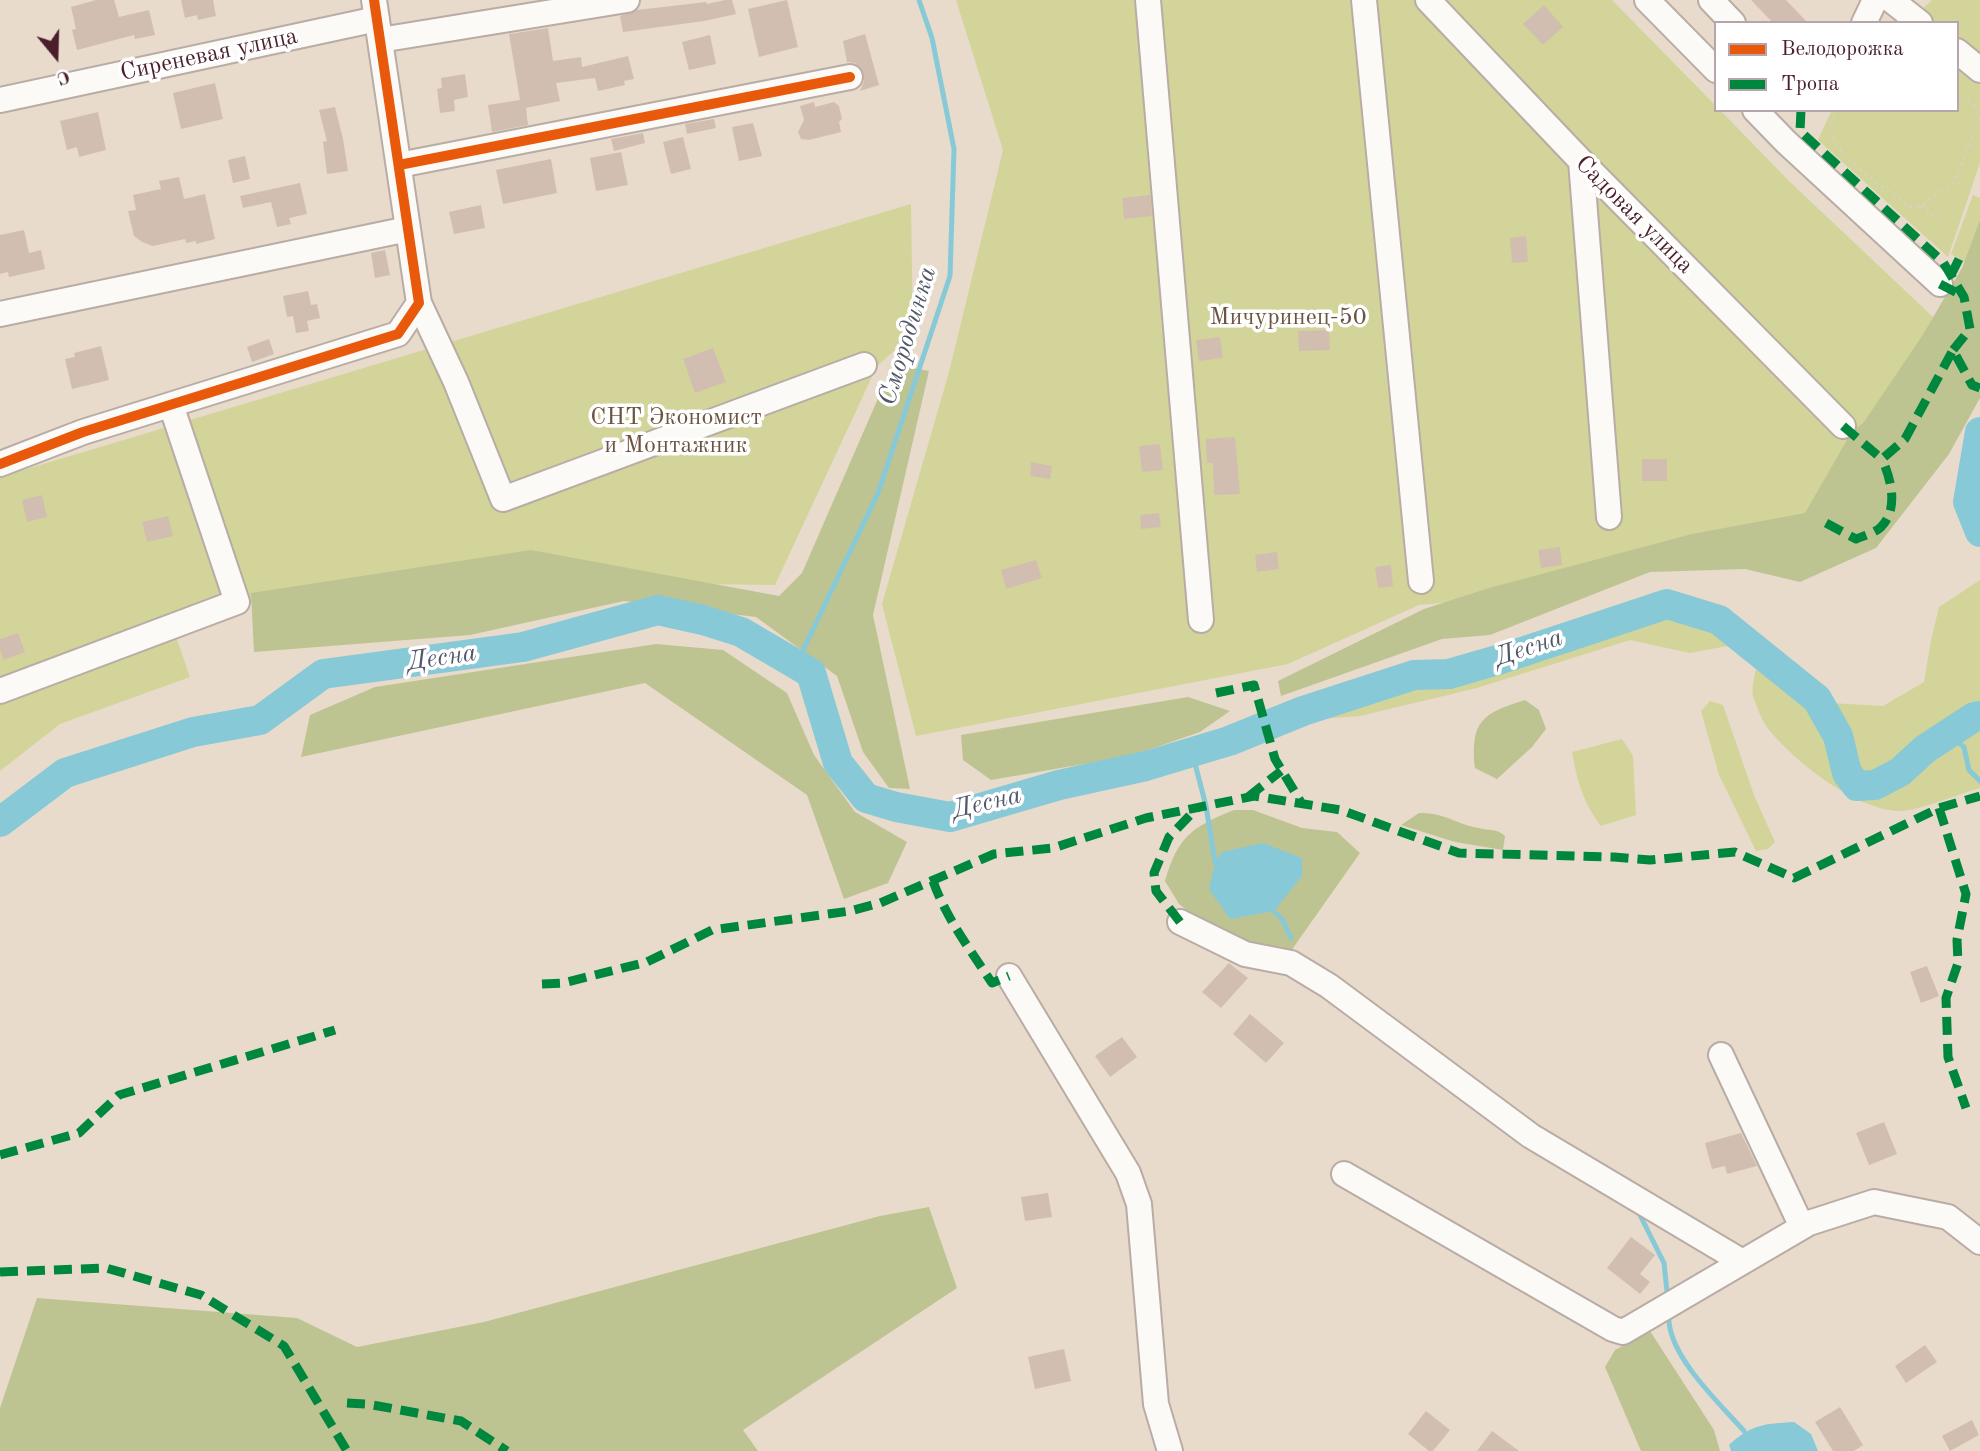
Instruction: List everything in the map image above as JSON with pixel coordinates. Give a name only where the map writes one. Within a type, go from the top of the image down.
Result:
[{"type":"street","name":"Сиреневая улица","points":[[0,100],[377,19],[627,0]]},
{"type":"street","points":[[1148,0],[1201,620]]},
{"type":"street","points":[[1364,0],[1421,582]]},
{"type":"street","name":"Садовая улица","points":[[1429,0],[1581,161],[1843,426]]},
{"type":"street","points":[[1647,0],[1714,68]]},
{"type":"street","points":[[1711,0],[1731,21]]},
{"type":"street","points":[[1865,21],[1875,0]]},
{"type":"street","points":[[1891,0],[1917,21]]},
{"type":"street","points":[[377,19],[419,303],[456,382],[503,499],[864,365]]},
{"type":"street","points":[[1959,53],[1980,70]]},
{"type":"street","points":[[399,165],[850,77]]},
{"type":"street","points":[[1757,112],[1940,284]]},
{"type":"street","points":[[1581,161],[1609,517]]},
{"type":"street","points":[[0,314],[408,229]]},
{"type":"street","points":[[0,464],[83,432],[398,334],[419,303]]},
{"type":"street","points":[[0,691],[237,602],[171,405]]},
{"type":"street","points":[[1180,922],[1245,954],[1291,963],[1329,986],[1531,1136],[1741,1261]]},
{"type":"street","points":[[1009,976],[1128,1173],[1139,1204],[1156,1404],[1170,1451]]},
{"type":"street","points":[[1721,1055],[1802,1227]]},
{"type":"street","points":[[1344,1174],[1613,1329],[1623,1332],[1809,1223],[1874,1202],[1948,1217],[1980,1242]]},
{"type":"path","points":[[1835,112],[1832,119],[1833,138],[1848,158],[1910,206],[1921,206],[1952,184],[1961,169],[1979,118],[1974,104],[1959,96]]},
{"type":"path","points":[[1974,104],[1980,102]]},
{"type":"path","points":[[1921,206],[1939,220]]},
{"type":"green space","name":"Мичуринец-50","points":[[956,0],[1612,0],[1714,104],[1714,112],[1722,112],[1788,180],[1933,317],[1820,526],[1491,598],[1419,605],[1288,664],[916,736],[882,604],[949,372],[1003,150]]},
{"type":"green space","points":[[1932,0],[1980,0],[1980,63],[1959,47],[1959,21],[1926,21],[1917,14]]},
{"type":"green space","points":[[1959,61],[1980,77],[1980,163],[1948,257],[1818,140],[1831,112],[1959,112]]},
{"type":"green space","points":[[1973,195],[1980,198],[1980,241],[1970,265],[1951,254]]},
{"type":"green space","name":"СНТ Экономист и Монтажник","points":[[911,204],[913,334],[877,366],[775,585],[538,582],[342,584],[247,604],[174,631],[190,677],[60,724],[0,771],[0,477]]},
{"type":"green space","points":[[1980,220],[1980,398],[1949,454],[1876,548],[1800,582],[1745,569],[1650,572],[1490,635],[1442,639],[1281,696],[1278,681],[1424,609],[1489,588],[1692,534],[1805,513],[1851,433],[1864,422],[1922,336],[1962,268]]},
{"type":"green space","points":[[893,364],[929,371],[873,615],[910,789],[889,788],[863,752],[837,676],[756,617],[624,601],[470,635],[254,652],[251,593],[531,550],[779,596],[802,573]]},
{"type":"green space","points":[[1980,580],[1980,788],[1916,809],[1898,811],[1881,808],[1862,802],[1825,780],[1791,753],[1766,726],[1753,696],[1758,659],[1812,702],[1883,706],[1924,682],[1939,607]]},
{"type":"green space","points":[[1667,609],[1714,624],[1729,636],[1733,645],[1690,653],[1630,640],[1477,688],[1360,716],[1308,720],[1295,707],[1337,693],[1416,681],[1453,679]]},
{"type":"green space","points":[[656,644],[723,650],[787,693],[814,755],[855,812],[907,842],[888,883],[844,899],[807,795],[645,683],[301,757],[310,715],[375,687]]},
{"type":"green space","points":[[1188,697],[1230,711],[1200,732],[1131,756],[991,780],[963,760],[961,735]]},
{"type":"green space","points":[[1525,700],[1539,710],[1546,729],[1532,747],[1497,779],[1475,768],[1475,739],[1482,721],[1499,710]]},
{"type":"green space","points":[[1710,701],[1723,705],[1754,795],[1775,842],[1768,849],[1756,851],[1719,775],[1701,711]]},
{"type":"green space","points":[[1622,739],[1633,756],[1636,815],[1601,826],[1582,791],[1572,752]]},
{"type":"green space","points":[[1234,810],[1253,810],[1302,828],[1337,832],[1360,853],[1286,958],[1218,935],[1179,904],[1165,881],[1181,843],[1197,828]]},
{"type":"green space","points":[[1419,813],[1437,815],[1499,832],[1505,836],[1503,850],[1455,842],[1401,825]]},
{"type":"green space","points":[[929,1207],[957,1288],[743,1430],[758,1451],[0,1451],[0,1408],[37,1298],[297,1318],[357,1347],[484,1322],[880,1216]]},
{"type":"green space","points":[[1650,1331],[1714,1430],[1720,1451],[1641,1451],[1605,1367],[1615,1350]]},
{"type":"water","points":[[1263,843],[1302,858],[1302,876],[1274,911],[1230,919],[1209,889],[1215,862],[1222,852]]},
{"type":"water","points":[[1794,1422],[1811,1434],[1818,1451],[1731,1451],[1729,1445],[1752,1429]]},
{"type":"building","points":[[96,0],[114,0],[119,17],[149,10],[155,35],[135,39],[134,35],[77,50],[72,30],[76,29],[71,7]]},
{"type":"building","points":[[181,0],[213,0],[216,16],[198,20],[197,15],[185,18]]},
{"type":"building","points":[[732,0],[736,14],[623,32],[620,16],[637,10]]},
{"type":"building","points":[[787,0],[798,47],[759,57],[748,9]]},
{"type":"building","points":[[1751,0],[1786,0],[1806,21],[1771,21]]},
{"type":"building","points":[[1544,5],[1563,27],[1543,45],[1523,24]]},
{"type":"building","points":[[548,28],[553,61],[581,57],[582,67],[628,56],[634,79],[624,81],[625,85],[598,91],[595,78],[556,83],[560,101],[526,108],[528,125],[492,132],[488,105],[520,100],[509,34]]},
{"type":"building","points":[[865,34],[879,85],[860,91],[864,74],[855,63],[847,62],[843,41]]},
{"type":"building","points":[[710,35],[716,64],[689,70],[682,42]]},
{"type":"building","points":[[465,74],[468,97],[454,100],[455,111],[440,113],[437,89],[442,88],[441,78]]},
{"type":"building","points":[[215,83],[223,119],[181,129],[173,93]]},
{"type":"building","points":[[814,102],[815,107],[834,102],[839,106],[841,132],[809,140],[801,139],[798,132],[804,120],[800,106]]},
{"type":"building","points":[[335,107],[348,171],[327,174],[323,142],[327,141],[319,110]]},
{"type":"building","points":[[98,112],[106,150],[79,157],[77,147],[67,150],[60,121]]},
{"type":"building","points":[[714,119],[716,128],[687,134],[685,124]]},
{"type":"building","points":[[753,123],[762,156],[739,161],[732,127]]},
{"type":"building","points":[[643,133],[645,143],[614,151],[611,139]]},
{"type":"building","points":[[683,137],[691,169],[671,174],[663,142]]},
{"type":"building","points":[[621,152],[628,185],[596,191],[590,158]]},
{"type":"building","points":[[245,156],[250,179],[233,183],[228,160]]},
{"type":"building","points":[[551,159],[557,193],[503,204],[496,170]]},
{"type":"building","points":[[179,177],[184,199],[205,194],[215,239],[196,244],[196,241],[186,243],[185,239],[153,246],[142,242],[134,236],[128,211],[136,210],[133,195],[161,189],[159,181]]},
{"type":"building","points":[[300,183],[307,214],[289,218],[291,224],[277,227],[271,202],[243,208],[240,196]]},
{"type":"building","points":[[1150,195],[1152,216],[1124,219],[1122,198]]},
{"type":"building","points":[[481,205],[485,228],[454,234],[449,212]]},
{"type":"building","points":[[24,230],[29,253],[41,250],[45,269],[9,277],[8,272],[0,274],[0,235]]},
{"type":"building","points":[[1526,236],[1528,262],[1512,263],[1510,238]]},
{"type":"building","points":[[385,250],[390,275],[375,278],[371,253]]},
{"type":"building","points":[[308,291],[311,305],[317,304],[320,318],[307,321],[309,331],[296,333],[293,316],[287,317],[283,296]]},
{"type":"building","points":[[1329,330],[1330,350],[1299,351],[1298,331]]},
{"type":"building","points":[[1220,337],[1223,358],[1199,361],[1196,340]]},
{"type":"building","points":[[269,339],[274,354],[252,362],[247,347]]},
{"type":"building","points":[[101,346],[109,380],[72,389],[65,359],[75,357],[74,353]]},
{"type":"building","points":[[713,348],[726,382],[695,393],[683,359]]},
{"type":"building","points":[[1235,437],[1240,494],[1214,495],[1213,463],[1207,463],[1206,439]]},
{"type":"building","points":[[1160,444],[1163,470],[1142,472],[1139,446]]},
{"type":"building","points":[[1642,459],[1667,459],[1667,481],[1642,481]]},
{"type":"building","points":[[1031,462],[1052,466],[1050,479],[1030,476]]},
{"type":"building","points":[[42,495],[47,517],[27,522],[22,500]]},
{"type":"building","points":[[1159,513],[1161,527],[1141,529],[1140,515]]},
{"type":"building","points":[[168,516],[173,536],[147,542],[142,522]]},
{"type":"building","points":[[1560,547],[1562,565],[1541,568],[1538,550]]},
{"type":"building","points":[[1277,552],[1279,569],[1257,572],[1255,555]]},
{"type":"building","points":[[1036,560],[1042,578],[1006,589],[1001,570]]},
{"type":"building","points":[[1391,565],[1393,586],[1378,588],[1375,567]]},
{"type":"building","points":[[18,633],[25,652],[4,660],[0,639]]},
{"type":"building","points":[[1229,963],[1248,978],[1221,1008],[1202,992]]},
{"type":"building","points":[[1927,966],[1939,996],[1921,1003],[1910,972]]},
{"type":"building","points":[[1250,1014],[1284,1043],[1266,1063],[1233,1034]]},
{"type":"building","points":[[1122,1037],[1137,1057],[1110,1077],[1095,1056]]},
{"type":"building","points":[[1884,1122],[1897,1154],[1869,1165],[1856,1133]]},
{"type":"building","points":[[1741,1133],[1757,1166],[1727,1174],[1725,1166],[1712,1169],[1705,1143]]},
{"type":"building","points":[[1048,1193],[1052,1217],[1025,1221],[1021,1197]]},
{"type":"building","points":[[1631,1237],[1655,1255],[1640,1274],[1650,1282],[1640,1294],[1607,1268]]},
{"type":"building","points":[[1925,1345],[1937,1362],[1906,1383],[1895,1366]]},
{"type":"building","points":[[1064,1349],[1071,1381],[1035,1389],[1028,1357]]},
{"type":"building","points":[[1840,1407],[1863,1445],[1854,1451],[1833,1451],[1815,1422]]},
{"type":"building","points":[[1426,1411],[1450,1430],[1433,1451],[1429,1451],[1408,1434]]},
{"type":"building","points":[[1972,1420],[1979,1435],[1950,1451],[1942,1436]]},
{"type":"building","points":[[1492,1431],[1519,1451],[1477,1451]]},
{"type":"waterway","name":"Смородинка","points":[[796,665],[878,493],[950,276],[954,149],[932,38],[919,0]]},
{"type":"waterway","name":"Десна","points":[[1980,432],[1968,502],[1980,532]]},
{"type":"waterway","name":"Десна","points":[[0,822],[65,773],[193,732],[260,720],[323,674],[523,647],[658,610],[741,632],[811,673],[838,763],[866,798],[896,807],[950,817],[1059,785],[1146,766],[1229,741],[1303,711],[1414,675],[1449,674],[1667,604],[1719,620],[1817,699],[1838,736],[1847,773],[1857,786],[1875,785],[1900,772],[1925,749],[1974,717],[1980,716]]},
{"type":"waterway","points":[[1949,735],[1964,747],[1969,770],[1980,781]]},
{"type":"waterway","points":[[1192,752],[1206,806],[1215,862],[1218,865]]},
{"type":"waterway","points":[[1269,907],[1282,919],[1291,938]]},
{"type":"waterway","points":[[1640,1215],[1664,1263],[1667,1292]]},
{"type":"waterway","points":[[1669,1321],[1678,1350],[1687,1365],[1744,1431]]},
{"type":"marked path","points":[[1801,112],[1800,131],[1943,262],[1964,297],[1970,329],[1953,350]]},
{"type":"marked path","points":[[1951,275],[1959,259]]},
{"type":"marked path","points":[[1940,284],[1961,295]]},
{"type":"marked path","points":[[1843,426],[1882,459],[1905,439],[1953,350],[1972,385],[1980,388]]},
{"type":"marked path","points":[[1826,523],[1856,539],[1881,527],[1887,520],[1892,503],[1882,459]]},
{"type":"marked path","points":[[1216,693],[1254,685],[1275,759],[1302,804]]},
{"type":"marked path","points":[[1248,797],[1281,771]]},
{"type":"marked path","points":[[542,984],[563,983],[647,962],[712,930],[850,911],[880,903],[994,854],[1053,848],[1146,818],[1254,796],[1341,810],[1459,853],[1650,860],[1735,852],[1794,878],[1939,808],[1980,796]]},
{"type":"marked path","points":[[1180,922],[1156,891],[1154,873],[1169,837],[1197,808]]},
{"type":"marked path","points":[[1939,808],[1966,894],[1957,940],[1958,963],[1946,998],[1948,1057],[1966,1108]]},
{"type":"marked path","points":[[933,881],[952,921],[992,983],[1009,976]]},
{"type":"marked path","points":[[0,1155],[79,1133],[119,1095],[335,1030]]},
{"type":"marked path","points":[[0,1272],[106,1268],[201,1295],[284,1346],[347,1451]]},
{"type":"marked path","points":[[347,1403],[367,1404],[461,1421],[507,1451]]},
{"type":"cycle path","points":[[0,464],[83,432],[398,334],[419,303],[374,0]]},
{"type":"cycle path","points":[[399,165],[850,77]]}]
